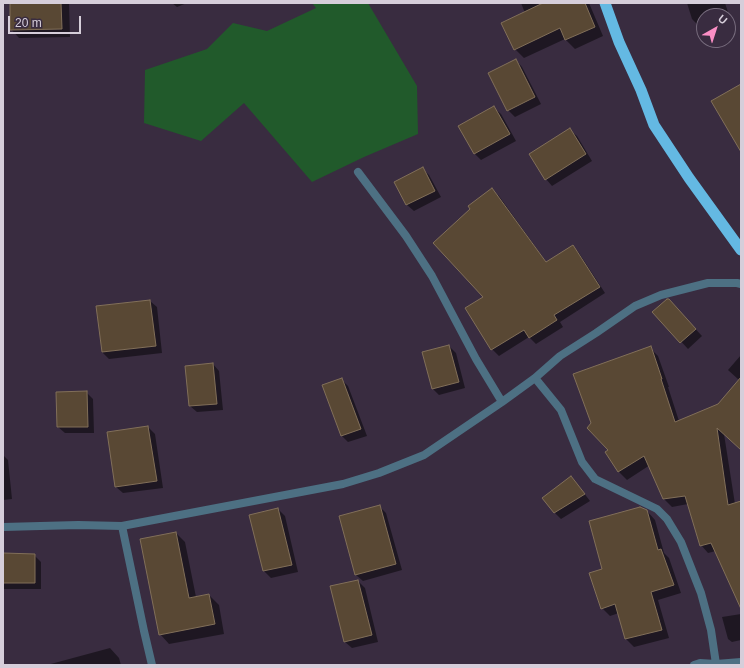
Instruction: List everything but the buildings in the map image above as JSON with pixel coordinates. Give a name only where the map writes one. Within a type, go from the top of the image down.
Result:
[{"type":"highway","points":[[605,3],[654,125],[689,178],[741,250]]},
{"type":"street","points":[[358,172],[406,236],[432,276],[476,359],[502,402]]},
{"type":"street","points":[[3,527],[78,525],[122,526],[343,484],[379,473],[424,455],[535,378],[560,356],[635,306],[661,295],[702,284],[741,284]]},
{"type":"street","points":[[535,378],[561,410],[582,462],[595,478],[657,509],[667,519],[681,542],[701,594],[711,630],[716,664]]},
{"type":"street","points":[[122,526],[152,665]]},
{"type":"street","points":[[694,665],[700,663],[716,664],[741,662]]},
{"type":"green space","points":[[312,3],[368,3],[417,86],[418,134],[364,157],[312,182],[244,103],[201,141],[144,123],[145,70],[207,49],[233,23],[267,31],[316,8]]}]
